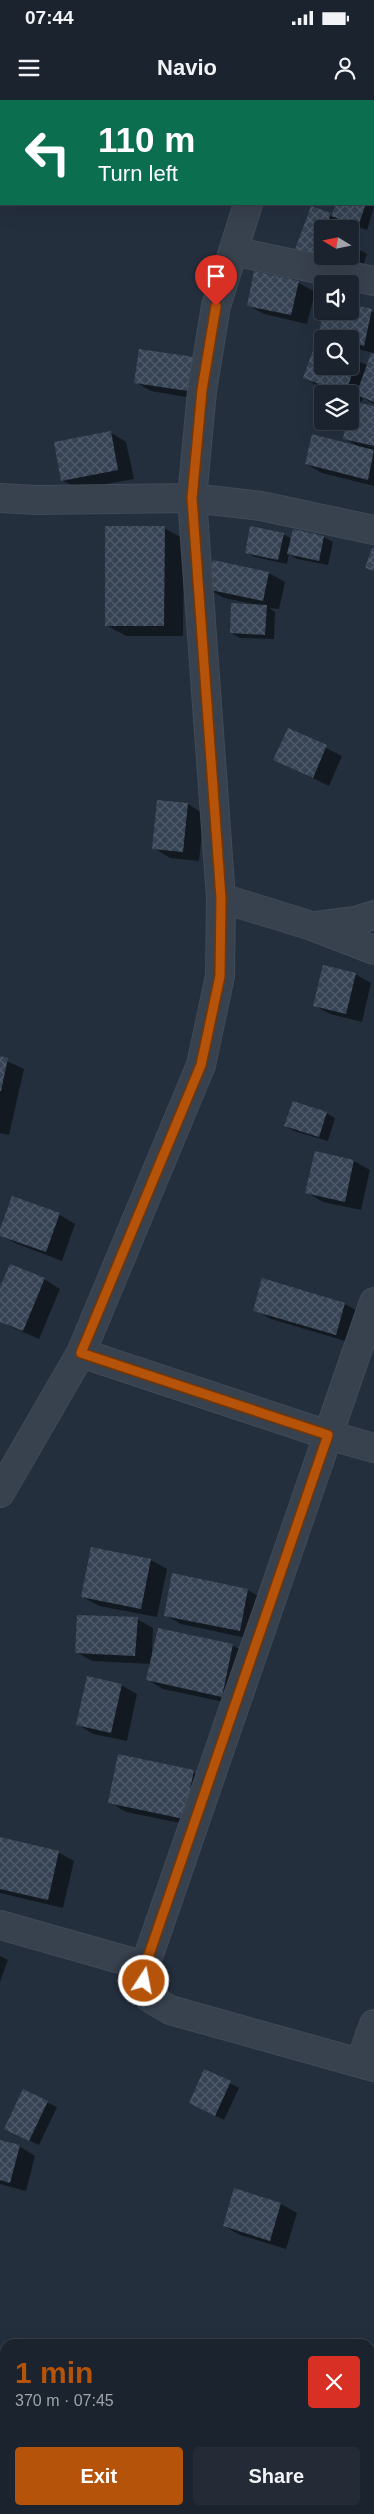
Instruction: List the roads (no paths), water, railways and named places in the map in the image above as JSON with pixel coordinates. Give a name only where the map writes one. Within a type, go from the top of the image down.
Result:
[{"type":"street","points":[[0,1493],[81,1353],[201,1065],[220,976],[221,898],[192,498],[202,390],[216,306],[248,205]]},
{"type":"street","points":[[233,250],[374,281]]},
{"type":"street","points":[[0,498],[36,500],[192,498],[261,506],[372,523]]},
{"type":"street","points":[[221,898],[312,926],[374,950]]},
{"type":"street","points":[[312,926],[355,921],[374,915]]},
{"type":"street","points":[[374,1302],[145,1966],[144,1981],[150,1998],[170,2010],[367,2065],[374,2024]]},
{"type":"street","points":[[81,1353],[328,1435],[374,1448]]},
{"type":"street","points":[[0,1925],[145,1966]]}]
